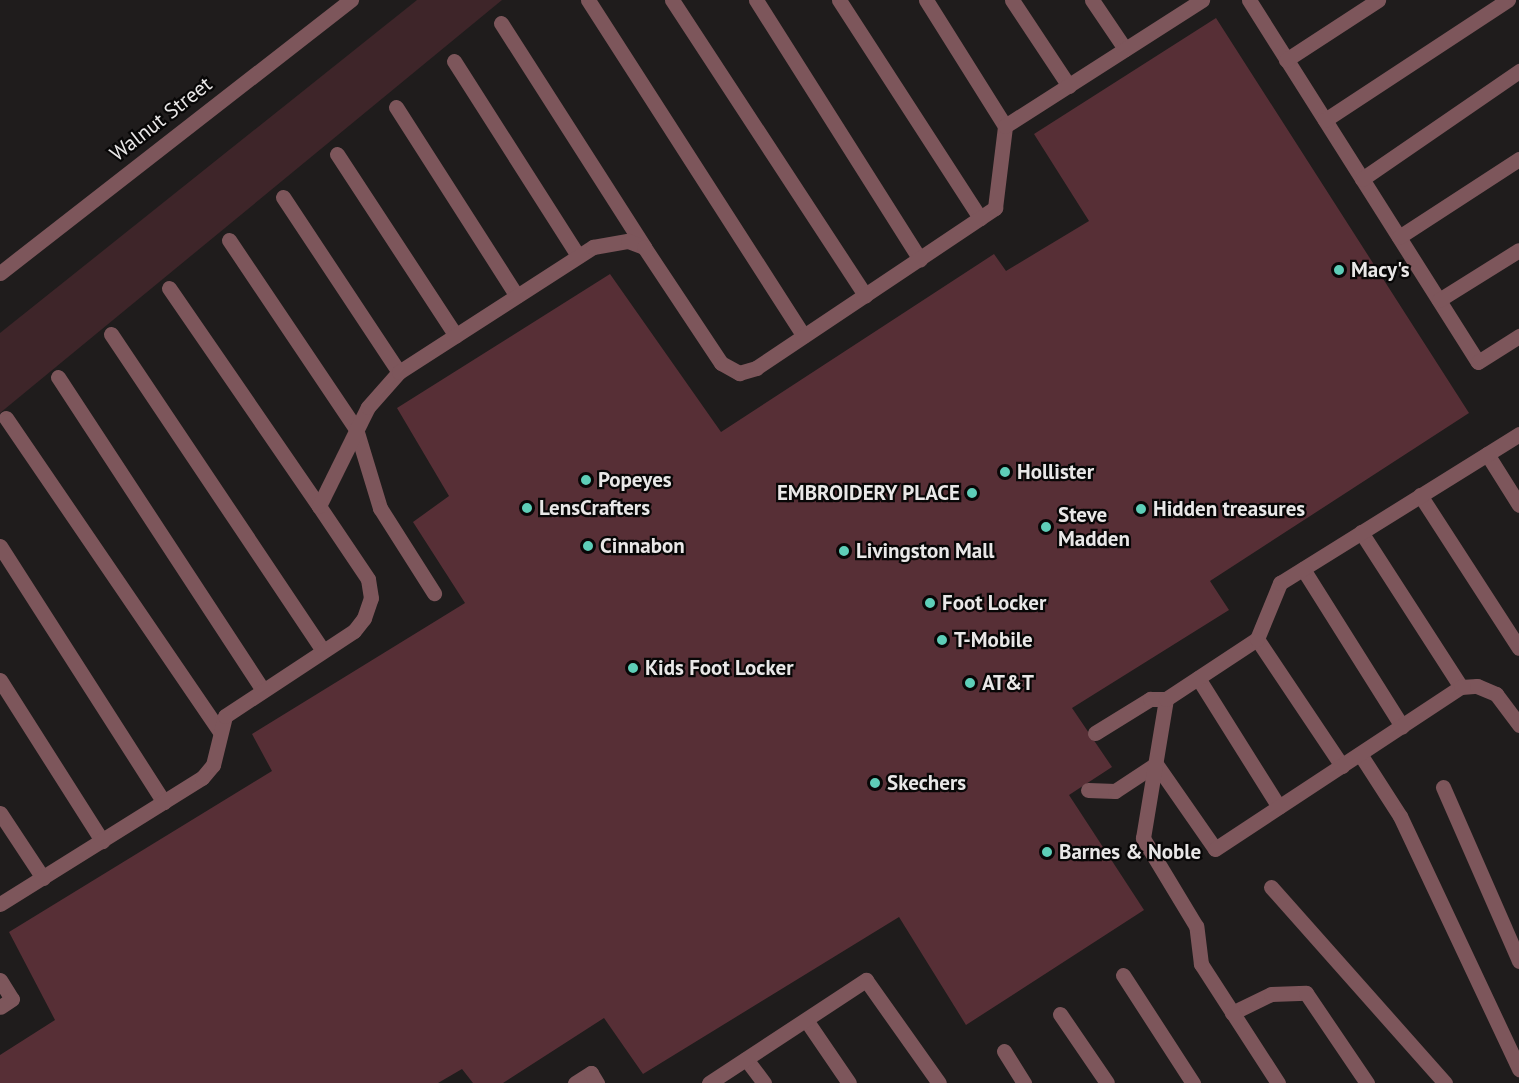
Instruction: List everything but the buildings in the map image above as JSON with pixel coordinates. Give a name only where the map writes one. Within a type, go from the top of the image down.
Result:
[{"type":"street","name":"Walnut Street","points":[[0,273],[351,0]]},
{"type":"street","points":[[588,0],[804,336]]},
{"type":"street","points":[[672,0],[865,295]]},
{"type":"street","points":[[756,0],[920,259]]},
{"type":"street","points":[[839,0],[980,219]]},
{"type":"street","points":[[501,22],[644,247],[721,363],[739,373],[756,368],[996,208],[1005,126],[926,0]]},
{"type":"street","points":[[1012,0],[1069,86]]},
{"type":"street","points":[[1092,0],[1125,50]]},
{"type":"street","points":[[1005,126],[1125,50],[1182,5],[1202,0]]},
{"type":"street","points":[[1286,60],[1378,0]]},
{"type":"street","points":[[1325,120],[1508,0]]},
{"type":"street","points":[[1253,1],[1286,60],[1478,362],[1519,336]]},
{"type":"street","points":[[454,61],[578,256]]},
{"type":"street","points":[[1362,179],[1519,71]]},
{"type":"street","points":[[396,107],[517,296]]},
{"type":"street","points":[[337,154],[456,336]]},
{"type":"street","points":[[1400,237],[1519,159]]},
{"type":"street","points":[[283,197],[399,372]]},
{"type":"street","points":[[229,240],[356,429],[380,508],[434,593]]},
{"type":"street","points":[[319,506],[356,429],[383,385],[399,372],[578,256],[607,242],[628,240],[644,247]]},
{"type":"street","points":[[1438,300],[1519,250]]},
{"type":"street","points":[[0,904],[202,778],[213,765],[225,717],[262,689],[354,631],[371,598],[368,579],[169,288]]},
{"type":"street","points":[[111,334],[323,651]]},
{"type":"street","points":[[58,376],[262,689]]},
{"type":"street","points":[[6,418],[220,732]]},
{"type":"street","points":[[1095,733],[1149,699],[1166,699],[1257,639],[1280,583],[1519,434]]},
{"type":"street","points":[[1487,454],[1519,505]]},
{"type":"street","points":[[1420,495],[1519,648]]},
{"type":"street","points":[[1361,532],[1461,687]]},
{"type":"street","points":[[0,546],[164,802]]},
{"type":"street","points":[[1303,569],[1402,726]]},
{"type":"street","points":[[1257,639],[1342,766]]},
{"type":"street","points":[[1198,678],[1280,807]]},
{"type":"street","points":[[0,680],[102,841]]},
{"type":"street","points":[[1156,764],[1215,849],[1461,687],[1477,686],[1496,694],[1519,725]]},
{"type":"street","points":[[1166,699],[1143,838],[1196,926],[1201,964],[1278,1083]]},
{"type":"street","points":[[1360,754],[1400,816],[1519,1069]]},
{"type":"street","points":[[1088,790],[1115,791],[1156,764]]},
{"type":"street","points":[[1443,787],[1519,961]]},
{"type":"street","points":[[0,813],[43,878]]},
{"type":"street","points":[[1271,887],[1445,1083]]},
{"type":"street","points":[[1123,975],[1193,1083]]},
{"type":"street","points":[[0,980],[12,999],[0,1007]]},
{"type":"street","points":[[709,1083],[866,980],[939,1083]]},
{"type":"street","points":[[1232,1013],[1271,994],[1306,993],[1367,1083]]},
{"type":"street","points":[[1060,1014],[1107,1083]]},
{"type":"street","points":[[806,1020],[849,1083]]},
{"type":"street","points":[[1004,1051],[1024,1083]]},
{"type":"street","points":[[746,1059],[764,1083]]},
{"type":"street","points":[[575,1083],[591,1073],[597,1083]]},
{"type":"shaded area","points":[[417,0],[502,0],[0,413],[0,333]]},
{"type":"place","name":"Macy's","points":[[1339,270]]},
{"type":"place","name":"Hollister","points":[[1005,472]]},
{"type":"place","name":"Popeyes","points":[[586,480]]},
{"type":"place","name":"EMBROIDERY PLACE","points":[[972,493]]},
{"type":"place","name":"LensCrafters","points":[[527,508]]},
{"type":"place","name":"Hidden treasures","points":[[1141,509]]},
{"type":"place","name":"Steve Madden","points":[[1046,527]]},
{"type":"place","name":"Cinnabon","points":[[588,546]]},
{"type":"place","name":"Livingston Mall","points":[[844,551]]},
{"type":"place","name":"Foot Locker","points":[[930,603]]},
{"type":"place","name":"T-Mobile","points":[[942,640]]},
{"type":"place","name":"Kids Foot Locker","points":[[633,668]]},
{"type":"place","name":"AT&T","points":[[970,683]]},
{"type":"place","name":"Skechers","points":[[875,783]]},
{"type":"place","name":"Barnes & Noble","points":[[1047,852]]}]
